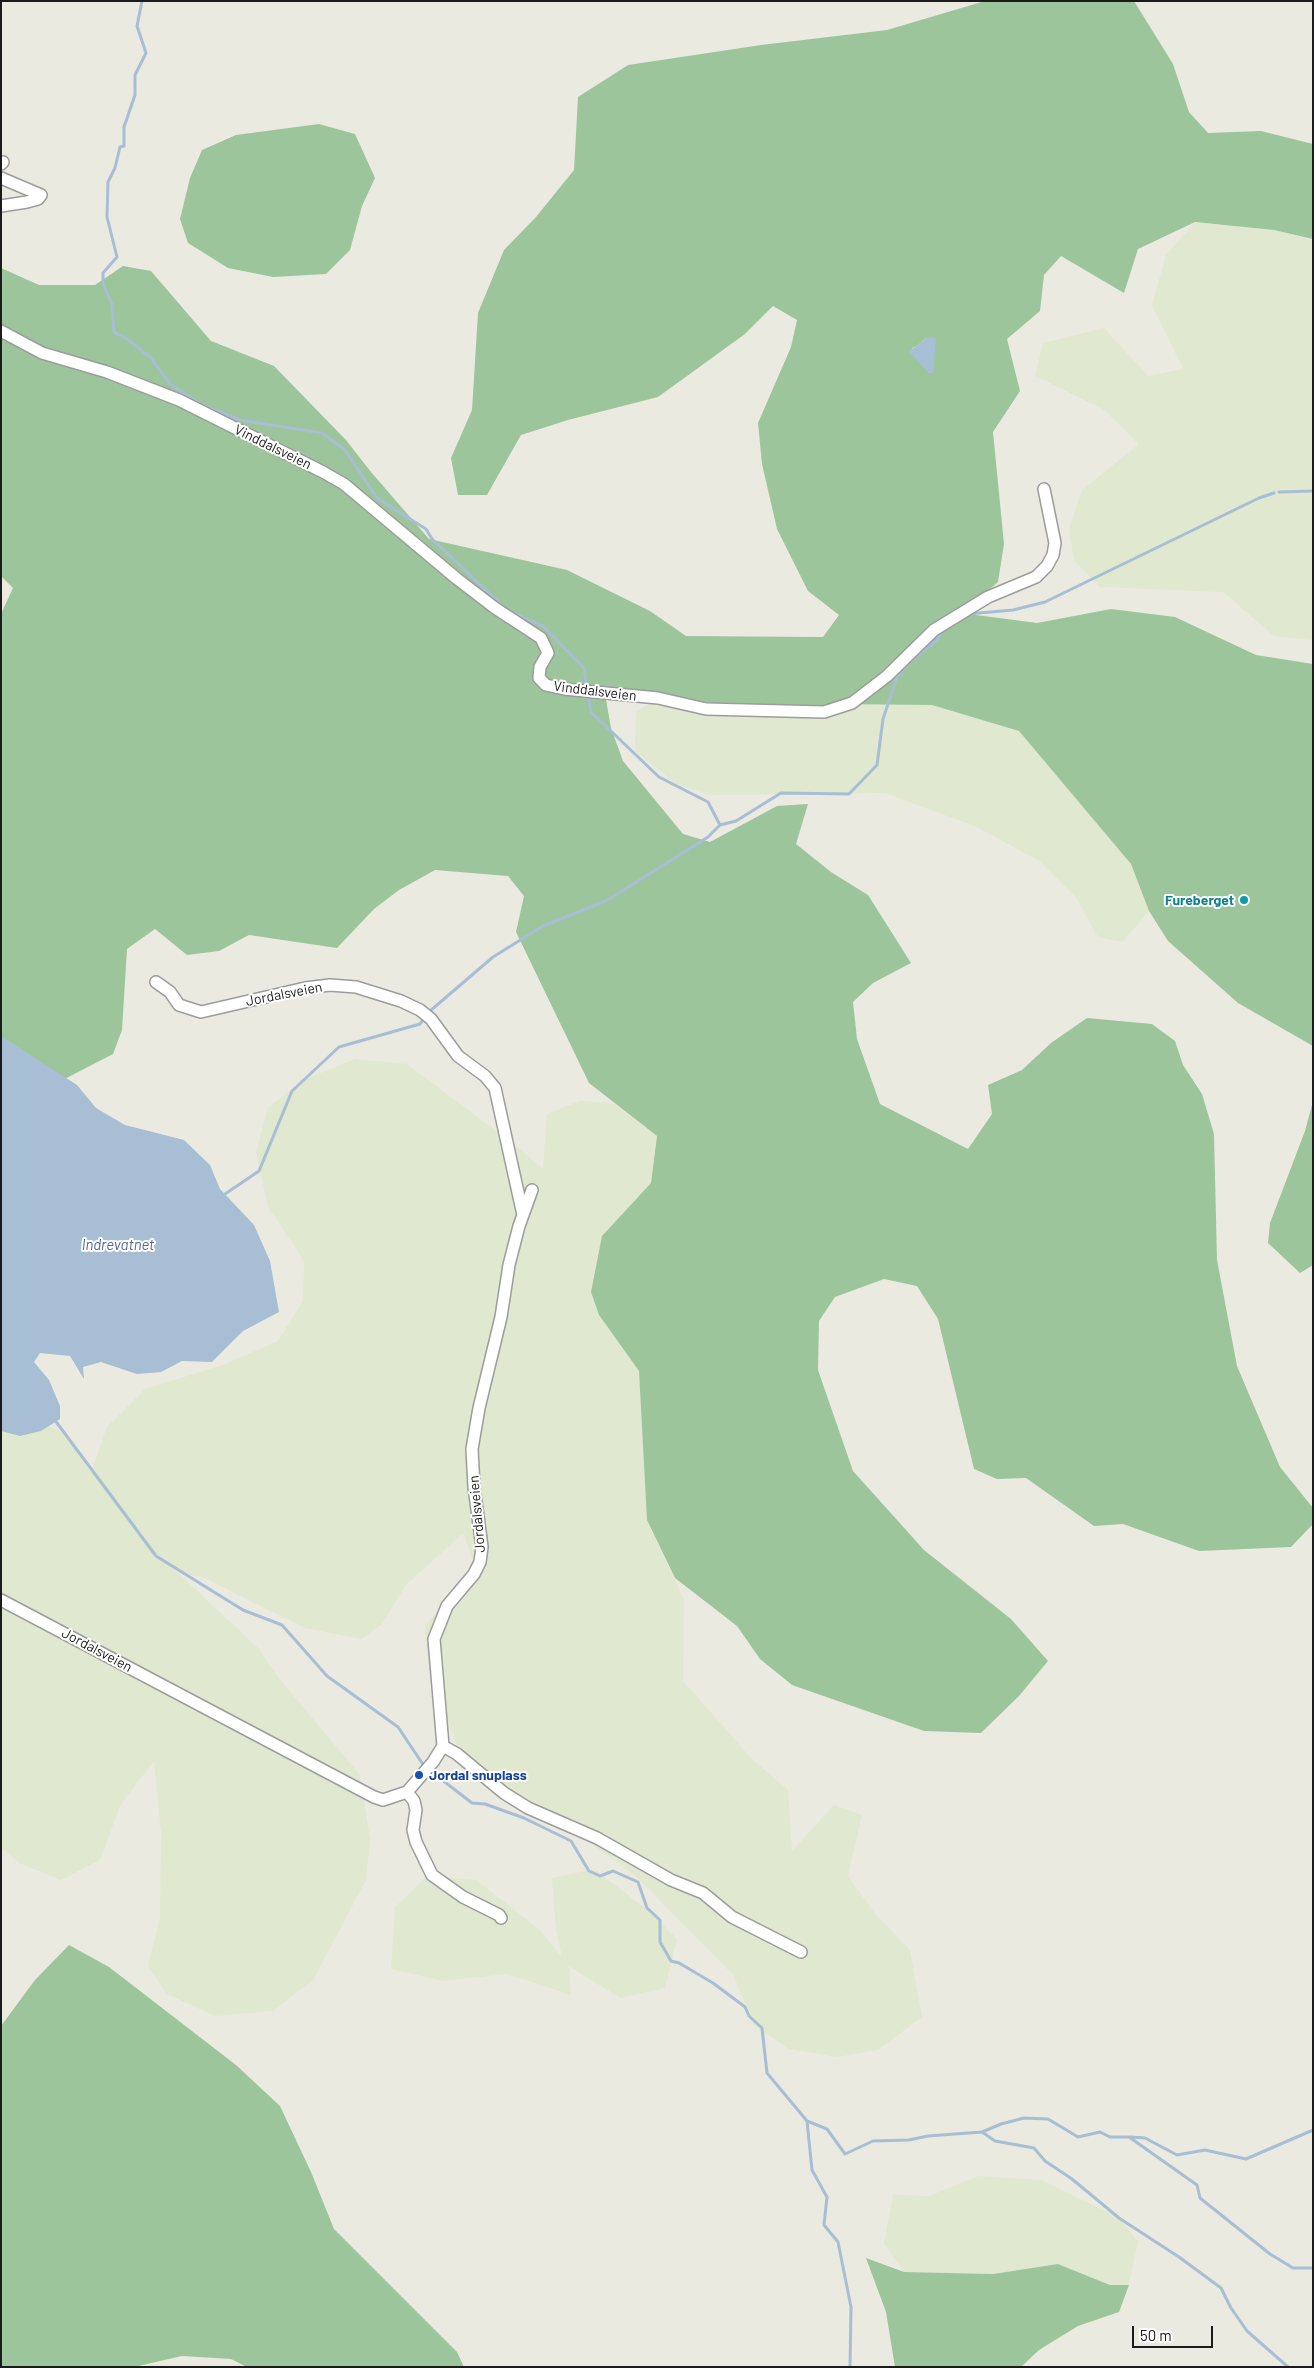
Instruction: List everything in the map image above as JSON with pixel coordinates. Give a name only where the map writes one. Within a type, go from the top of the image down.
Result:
[{"type":"street","points":[[1,178],[41,195],[38,199],[28,202],[1,206]]},
{"type":"street","name":"Vinddalsveien","points":[[1,331],[42,353],[115,375],[179,400],[324,472],[364,499],[495,608],[541,638],[548,653],[538,674],[542,682],[564,690],[594,691],[658,698],[706,709],[721,710],[824,712],[852,704],[887,676],[934,630],[988,597],[1036,577],[1047,566],[1053,555],[1055,543],[1044,489]]},
{"type":"street","name":"Jordalsveien","points":[[156,982],[170,992],[179,1005],[201,1012],[304,988],[330,985],[356,986],[420,1010],[431,1018],[458,1056],[485,1076],[495,1088],[523,1215]]},
{"type":"street","name":"Jordalsveien","points":[[1,1600],[374,1797],[383,1800],[407,1792],[433,1762],[443,1746],[434,1639],[440,1619],[447,1606],[474,1574],[480,1562],[482,1547],[474,1488],[472,1449],[479,1408],[501,1316],[509,1265],[532,1190]]},
{"type":"street","points":[[443,1746],[457,1754],[504,1793],[528,1808],[597,1838],[671,1880],[703,1893],[732,1917],[801,1952]]},
{"type":"street","points":[[407,1792],[414,1801],[416,1810],[413,1830],[416,1842],[432,1875],[463,1897],[499,1915],[501,1918]]},
{"type":"green space","points":[[985,1],[1134,1],[1173,64],[1189,112],[1208,133],[1261,131],[1313,144],[1313,239],[1274,230],[1195,222],[1138,249],[1124,293],[1061,256],[1044,275],[1040,311],[1007,339],[1020,391],[993,432],[1004,544],[998,582],[961,613],[1037,623],[1111,609],[1175,617],[1256,655],[1313,664],[1313,1046],[1238,1003],[1168,941],[1149,911],[1131,864],[1019,731],[932,705],[835,704],[803,714],[747,717],[691,709],[604,688],[611,728],[623,761],[683,834],[710,842],[777,806],[808,804],[796,844],[831,872],[868,895],[911,963],[873,983],[853,1002],[857,1039],[880,1104],[968,1149],[992,1114],[988,1085],[1022,1070],[1051,1043],[1087,1018],[1152,1024],[1175,1041],[1183,1065],[1202,1094],[1214,1134],[1217,1260],[1237,1366],[1280,1467],[1313,1508],[1313,1524],[1291,1547],[1199,1551],[1123,1524],[1094,1526],[1026,1478],[997,1479],[974,1469],[938,1319],[917,1286],[884,1279],[835,1297],[819,1321],[818,1370],[853,1471],[924,1550],[1011,1619],[1048,1661],[1019,1696],[981,1733],[924,1731],[792,1685],[760,1659],[737,1626],[675,1578],[647,1520],[639,1371],[599,1315],[591,1292],[602,1236],[651,1183],[657,1136],[589,1083],[516,932],[524,896],[508,876],[435,870],[399,890],[374,909],[337,948],[249,935],[219,951],[187,955],[155,929],[127,949],[122,1030],[113,1054],[53,1085],[1,1050],[1,614],[13,588],[1,576],[1,268],[39,285],[95,285],[123,266],[151,271],[211,341],[274,366],[346,440],[429,539],[567,570],[650,611],[686,636],[823,637],[839,615],[808,591],[777,529],[762,464],[758,423],[791,347],[797,320],[773,306],[745,334],[658,397],[568,420],[521,435],[487,495],[458,495],[451,458],[472,410],[478,313],[504,250],[536,217],[574,170],[578,97],[628,65],[761,45],[887,30]],"holes":[[[926,338],[929,373],[912,348],[916,347]]]},
{"type":"green space","points":[[319,124],[355,134],[375,178],[362,206],[350,250],[326,274],[273,277],[228,268],[188,243],[180,219],[190,178],[202,150],[236,135]]},
{"type":"green space","points":[[1195,222],[1274,230],[1313,239],[1312,640],[1274,636],[1223,592],[1100,587],[1074,561],[1069,529],[1082,490],[1139,444],[1103,409],[1035,376],[1043,343],[1104,328],[1148,376],[1183,369],[1152,305],[1166,255]]},
{"type":"green space","points":[[661,696],[835,704],[932,705],[1019,731],[1131,864],[1149,911],[1123,942],[1098,937],[1075,896],[1039,861],[977,827],[885,793],[709,795],[676,784],[635,751],[636,712]]},
{"type":"green space","points":[[355,1059],[407,1064],[511,1142],[543,1169],[547,1114],[580,1101],[613,1103],[657,1136],[651,1183],[602,1236],[599,1315],[639,1371],[647,1520],[684,1600],[683,1681],[751,1758],[788,1790],[792,1851],[834,1805],[862,1815],[848,1876],[876,1915],[910,1950],[922,2017],[878,2050],[837,2057],[789,2049],[753,2025],[734,1976],[638,1878],[589,1842],[504,1799],[461,1755],[429,1674],[425,1626],[475,1565],[463,1533],[406,1585],[381,1625],[361,1639],[305,1628],[204,1578],[177,1572],[258,1648],[277,1676],[360,1775],[370,1839],[366,1880],[313,1980],[273,2011],[215,2016],[167,1994],[148,1966],[160,1917],[161,1833],[154,1761],[121,1804],[100,1860],[61,1880],[19,1863],[1,1847],[1,1407],[63,1432],[91,1472],[107,1427],[145,1389],[223,1365],[278,1341],[303,1301],[304,1261],[268,1207],[256,1152],[268,1107],[306,1079]]},
{"type":"green space","points":[[1313,1101],[1313,1265],[1300,1273],[1268,1243],[1270,1223],[1305,1131]]},
{"type":"green space","points":[[594,1869],[649,1911],[677,1939],[665,1988],[620,1998],[569,1966],[571,1995],[507,1974],[443,1981],[391,1969],[395,1907],[427,1876],[476,1880],[540,1930],[562,1957],[556,1929],[552,1878]]},
{"type":"green space","points":[[69,1945],[109,1967],[236,2065],[280,2106],[311,2172],[334,2229],[457,2352],[464,2367],[247,2367],[231,2359],[182,2356],[134,2367],[1,2367],[1,2026],[35,1980]]},
{"type":"green space","points":[[978,2176],[1042,2180],[1119,2218],[1138,2241],[1129,2285],[1110,2285],[1058,2264],[993,2274],[904,2272],[884,2244],[893,2195],[929,2196]]},
{"type":"green space","points":[[866,2258],[904,2272],[993,2274],[1058,2264],[1110,2285],[1129,2285],[1119,2312],[1078,2326],[1039,2350],[1021,2367],[895,2367],[886,2312]]},
{"type":"water","points":[[926,338],[936,339],[933,373],[929,373],[908,351]]},
{"type":"water","name":"Indrevatnet","points":[[1,1036],[77,1085],[96,1108],[125,1125],[184,1140],[210,1165],[220,1189],[254,1225],[270,1261],[279,1312],[243,1331],[212,1362],[182,1361],[161,1372],[137,1374],[101,1362],[83,1367],[84,1379],[70,1356],[40,1353],[34,1362],[49,1380],[60,1406],[60,1419],[41,1431],[20,1436],[1,1431]]},
{"type":"waterway","points":[[142,1],[137,26],[146,53],[135,75],[135,95],[124,127],[124,146],[120,147],[115,168],[108,182],[107,217],[117,257],[103,273],[103,284],[112,304],[114,332],[127,339],[151,358],[170,384],[202,405],[240,420],[322,433],[345,450],[377,498],[426,529],[432,539],[507,610],[543,626],[584,668],[587,688]]},
{"type":"waterway","points":[[1279,492],[1313,491]]},
{"type":"waterway","points":[[968,614],[1013,610],[1045,602],[1259,498],[1274,493]]},
{"type":"waterway","points":[[720,825],[736,821],[781,793],[849,794],[877,765],[883,719],[897,677],[909,663],[936,641],[944,629]]},
{"type":"waterway","points":[[222,1196],[259,1171],[292,1091],[339,1047],[420,1024],[430,1011],[493,957],[543,926],[606,901],[708,837],[720,825],[708,802],[659,777],[591,712],[588,694]]},
{"type":"waterway","points":[[54,1419],[156,1556],[243,1610],[282,1625],[327,1676],[398,1727],[424,1766],[472,1803],[485,1804],[524,1818],[571,1841],[589,1871],[600,1876],[613,1871],[638,1882],[647,1908],[660,1920],[660,1942],[671,1961],[679,1963],[713,1983],[745,2007],[749,2016],[762,2028],[767,2073],[807,2121],[812,2170],[827,2197],[824,2225],[838,2242],[851,2307],[850,2367]]},
{"type":"waterway","points":[[807,2121],[827,2129],[845,2154],[873,2141],[909,2140],[928,2136],[982,2132],[1001,2124],[1024,2118],[1048,2119],[1078,2137],[1100,2132],[1110,2137],[1129,2137],[1197,2185],[1200,2198],[1270,2254],[1293,2268],[1313,2268]]},
{"type":"waterway","points":[[1131,2137],[1145,2138],[1177,2155],[1205,2150],[1246,2159],[1313,2130]]},
{"type":"waterway","points":[[982,2132],[995,2141],[1034,2148],[1045,2161],[1072,2179],[1119,2218],[1179,2257],[1221,2288],[1231,2308],[1247,2331],[1288,2367]]},
{"type":"place","name":"Fureberget","points":[[1244,900]]},
{"type":"place","name":"Jordal snuplass","points":[[419,1775]]}]
